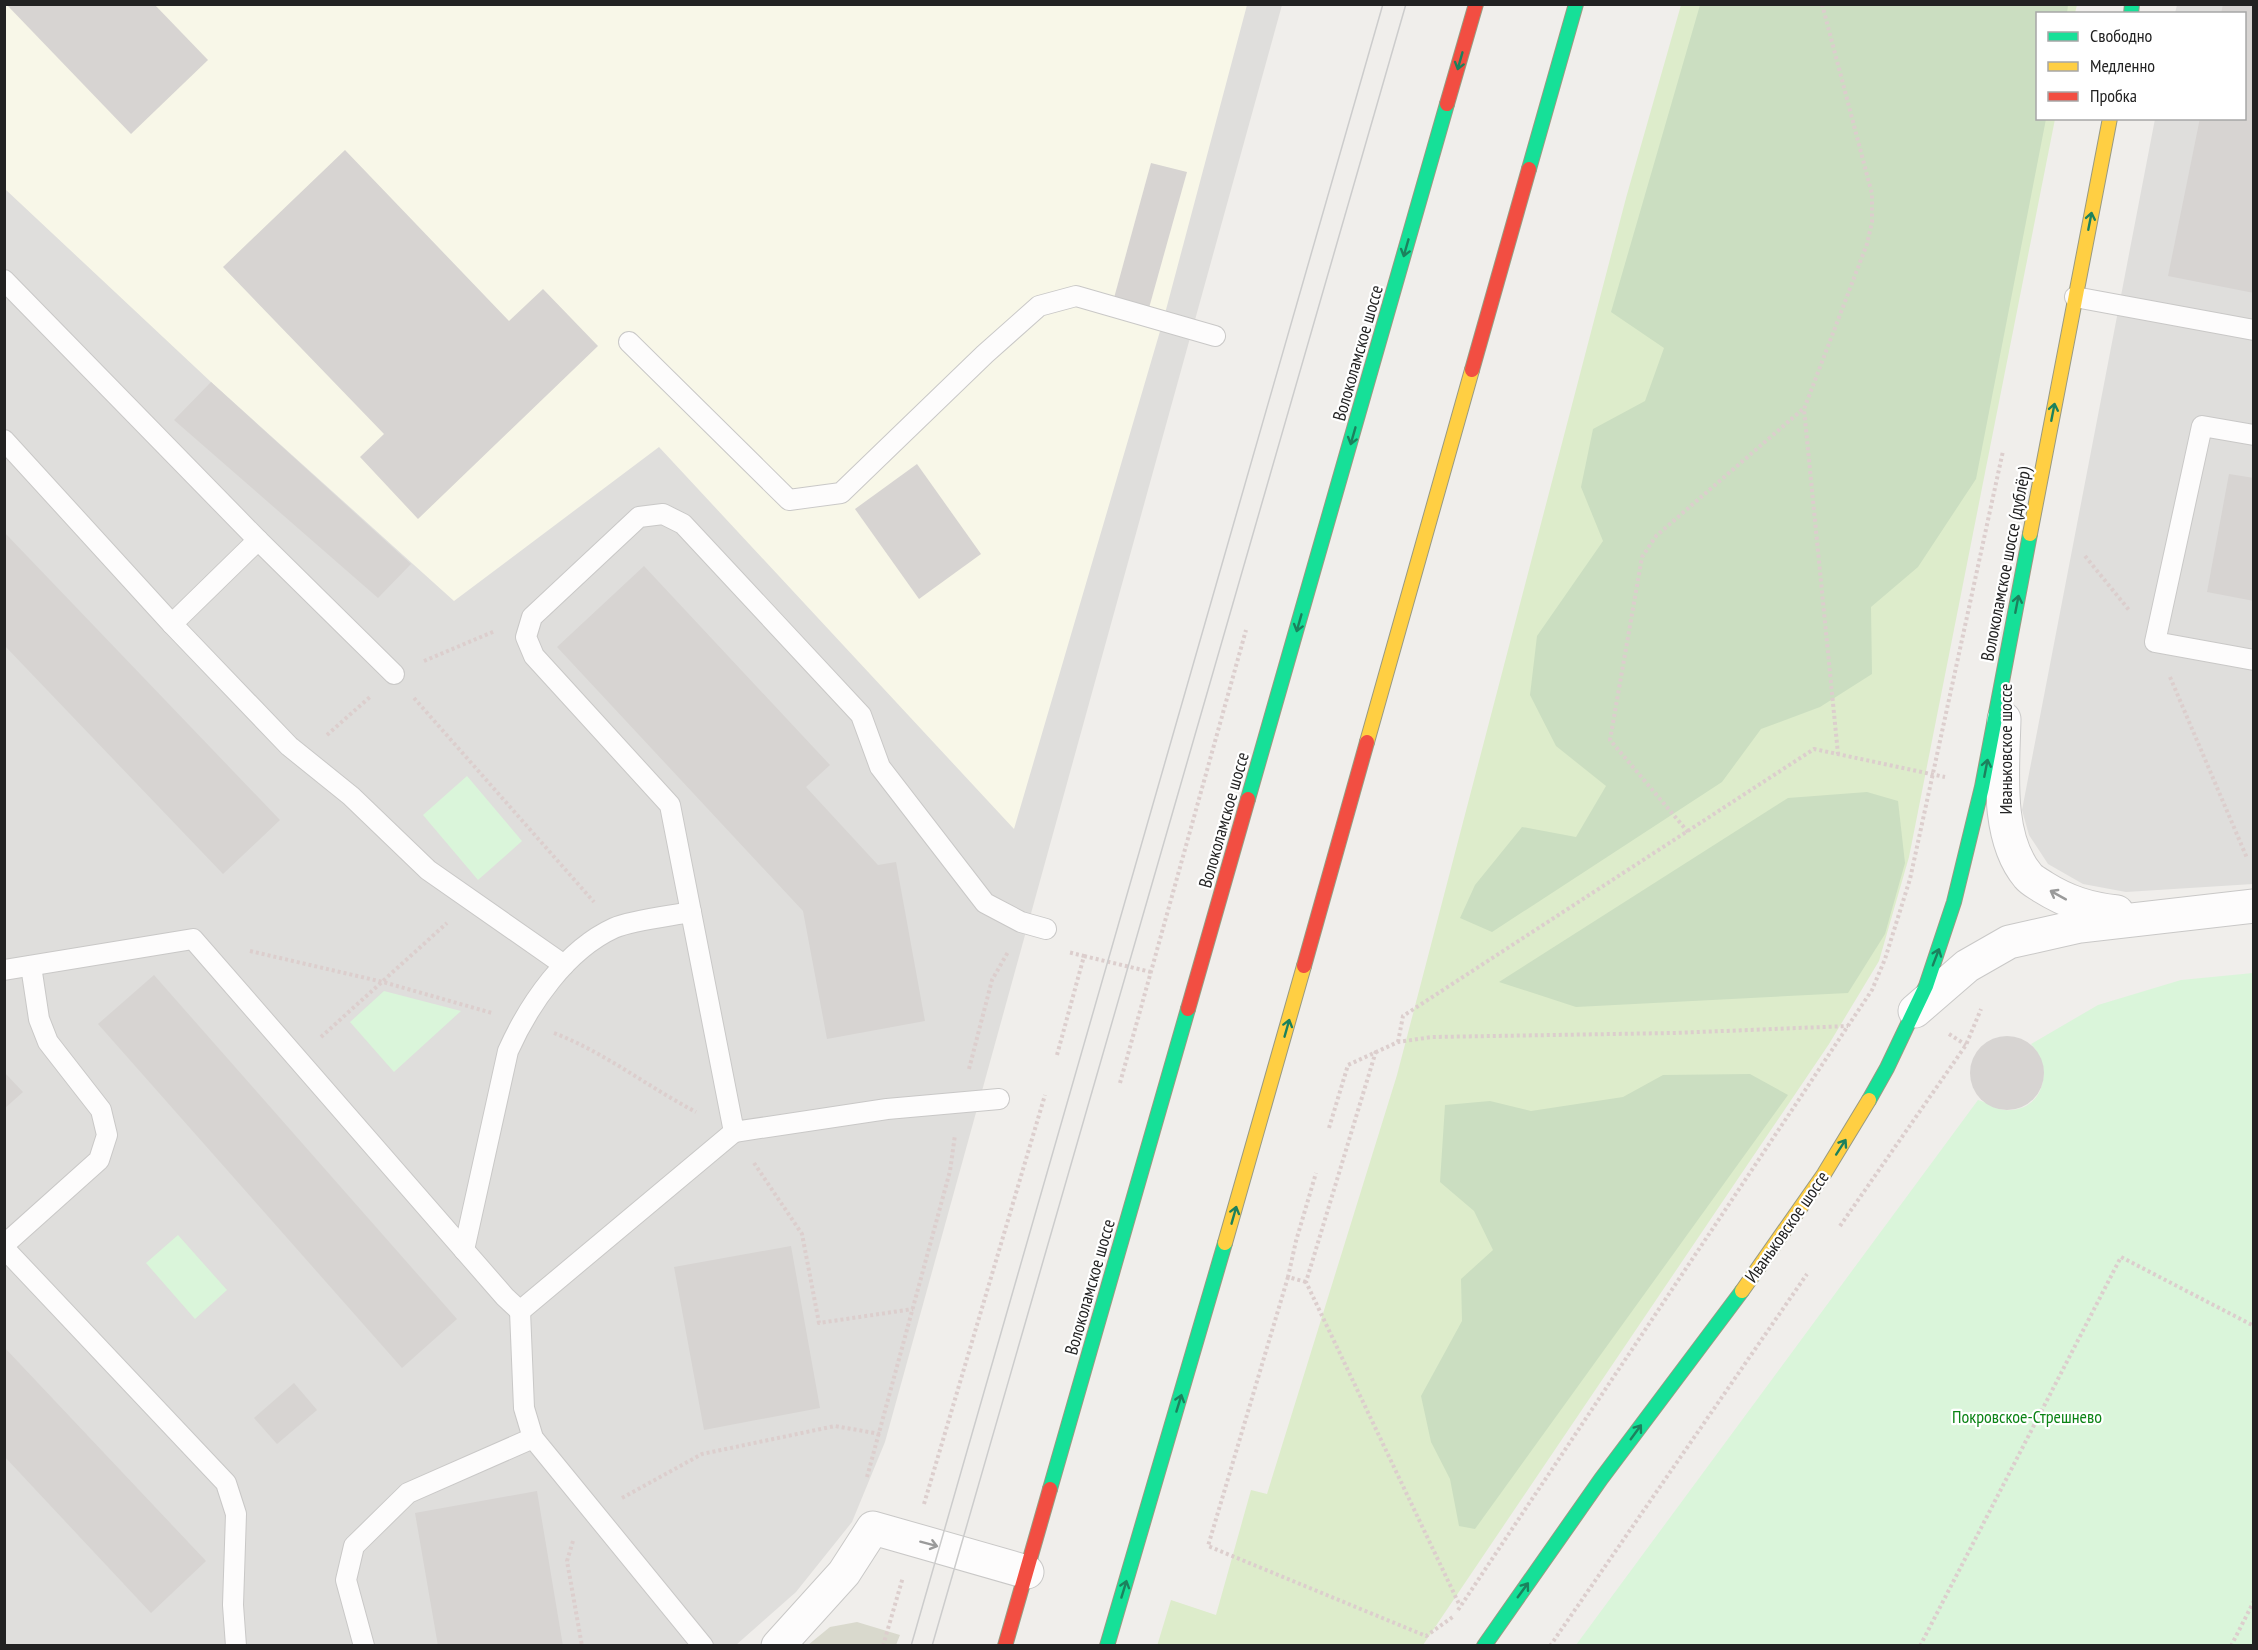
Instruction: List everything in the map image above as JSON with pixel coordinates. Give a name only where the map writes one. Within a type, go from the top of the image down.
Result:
[{"type":"main road","name":"Волоколамское шоссе","points":[[1005,1646],[1476,4]]},
{"type":"main road","points":[[1107,1646],[1203,1322],[1576,4]]},
{"type":"main road","name":"Волоколамское шоссе (дублёр)","points":[[1915,1011],[1944,938],[1963,871],[1982,787],[2110,120]]},
{"type":"main road","name":"Иваньковское шоссе","points":[[1484,1646],[1641,1426],[1798,1214],[1861,1116],[1915,1011]]},
{"type":"street","name":"Иваньковское шоссе","points":[[2006,662],[2003,792],[2007,828],[2018,859],[2029,878],[2061,898],[2091,909],[2155,916]]},
{"type":"street","name":"Иваньковское шоссе","points":[[1915,1011],[1967,966],[2009,942],[2080,926],[2253,906]]},
{"type":"street","points":[[778,1646],[844,1573],[873,1528],[1027,1572]]},
{"type":"lane","points":[[4,280],[258,540],[394,674]]},
{"type":"lane","points":[[629,342],[789,500],[841,493],[1039,306],[1076,296],[1215,336]]},
{"type":"lane","points":[[2075,297],[2253,330]]},
{"type":"lane","points":[[2253,435],[2202,426],[2155,642],[2253,660]]},
{"type":"lane","points":[[4,440],[172,624],[289,746],[351,796],[428,870],[564,965]]},
{"type":"lane","points":[[734,1132],[670,805],[534,656],[526,637],[532,616],[639,517],[663,514],[683,524],[861,715],[880,767],[985,903],[1021,922],[1046,929]]},
{"type":"lane","points":[[172,624],[258,540]]},
{"type":"lane","points":[[464,1250],[508,1051],[522,1021],[564,965],[586,944],[616,927],[691,912]]},
{"type":"lane","points":[[4,970],[193,939],[520,1311],[524,1408],[533,1438],[703,1646]]},
{"type":"lane","points":[[31,966],[39,1019],[48,1042],[101,1110],[107,1135],[99,1160],[4,1247],[226,1484],[236,1514],[233,1605],[236,1646]]},
{"type":"lane","points":[[520,1311],[734,1132],[887,1109],[999,1099]]},
{"type":"lane","points":[[364,1646],[346,1580],[354,1546],[408,1493],[533,1438]]},
{"type":"path","points":[[1822,4],[1872,194],[1872,222],[1867,244],[1804,409],[1838,754]]},
{"type":"path","points":[[1688,832],[1610,740],[1642,557],[1656,536],[1804,409]]},
{"type":"path","points":[[1376,1051],[1306,1282],[1460,1606],[1872,990],[1885,959],[1910,879],[2004,446]]},
{"type":"path","points":[[2085,555],[2155,642],[2247,858]]},
{"type":"path","points":[[1120,1083],[1246,630]]},
{"type":"path","points":[[394,674],[616,927]]},
{"type":"path","points":[[1398,1042],[1403,1016],[1814,749],[1934,774],[1982,787]]},
{"type":"path","points":[[298,1059],[472,901]]},
{"type":"path","points":[[193,939],[383,982],[522,1021],[579,1043],[666,1096],[734,1132],[802,1234],[819,1323],[913,1310]]},
{"type":"path","points":[[867,1477],[950,1171],[960,1102],[992,980],[1011,946]]},
{"type":"path","points":[[1084,956],[1151,972]]},
{"type":"path","points":[[1057,1055],[1077,983]]},
{"type":"path","points":[[1329,1128],[1348,1065],[1398,1042],[1432,1037],[1674,1033],[1848,1026]]},
{"type":"path","points":[[926,1497],[1045,1095]]},
{"type":"path","points":[[1316,1173],[1288,1277],[1208,1546],[1426,1636],[1455,1616]]},
{"type":"path","points":[[1920,1646],[2121,1257],[2253,1326]]},
{"type":"path","points":[[1288,1277],[1306,1282]]},
{"type":"path","points":[[582,1646],[567,1562],[577,1530],[595,1513],[702,1455],[835,1426],[880,1434]]},
{"type":"path","points":[[883,1646],[900,1587]]},
{"type":"path","points":[[2230,1646],[2253,1601]]},
{"type":"shaded area","points":[[4,5],[1247,5],[1163,321],[1014,829],[659,447],[454,601],[211,382],[5,189]]},
{"type":"shaded area","points":[[5,5],[1282,5],[885,1442],[852,1522],[796,1592],[736,1645],[5,1646]]},
{"type":"shaded area","points":[[2177,5],[2253,5],[2253,884],[2126,892],[2083,884],[2048,864],[2029,835],[2022,810],[2155,120],[2246,120],[2246,12],[2175,12]]},
{"type":"shaded area","points":[[857,1622],[900,1635],[896,1645],[808,1645],[830,1627]]},
{"type":"green space","points":[[1681,5],[2077,5],[2075,12],[2036,12],[2036,120],[2055,120],[1909,857],[1879,961],[1829,1044],[1423,1645],[1157,1646],[1171,1600],[1216,1615],[1251,1490],[1267,1494],[1397,1075],[1626,198]]},
{"type":"green space","points":[[1700,5],[2068,5],[2067,12],[2036,12],[2036,120],[2046,120],[1976,479],[1918,567],[1871,607],[1872,674],[1820,707],[1761,729],[1722,782],[1492,932],[1460,918],[1475,885],[1522,827],[1576,837],[1606,786],[1556,746],[1530,695],[1537,636],[1603,541],[1581,487],[1593,429],[1645,401],[1664,348],[1611,312]]},
{"type":"green space","points":[[467,776],[522,841],[478,880],[423,815]]},
{"type":"green space","points":[[1867,792],[1898,801],[1905,863],[1885,934],[1848,993],[1576,1007],[1499,982],[1788,798]]},
{"type":"green space","name":"Покровское-Стрешнево","points":[[2253,973],[2253,1645],[1576,1645],[1978,1100],[2004,1110],[2028,1105],[2036,1097],[2041,1088],[2042,1066],[2031,1044],[2098,1005],[2181,980]]},
{"type":"green space","points":[[384,991],[461,1011],[394,1072],[350,1022]]},
{"type":"green space","points":[[1750,1074],[1788,1095],[1475,1529],[1459,1526],[1450,1479],[1431,1442],[1421,1396],[1462,1321],[1461,1279],[1493,1250],[1474,1211],[1440,1182],[1445,1105],[1490,1101],[1531,1111],[1623,1097],[1663,1075]]},
{"type":"green space","points":[[178,1235],[227,1290],[195,1319],[146,1263]]},
{"type":"building","points":[[6,4],[154,4],[208,60],[131,134]]},
{"type":"building","points":[[2223,4],[2254,4],[2254,293],[2168,276],[2200,120],[2246,120],[2246,12],[2221,12]]},
{"type":"building","points":[[345,150],[509,321],[543,289],[598,346],[418,519],[360,457],[384,434],[223,267]]},
{"type":"building","points":[[1151,163],[1187,172],[1149,308],[1114,298]]},
{"type":"building","points":[[211,382],[411,564],[378,598],[174,420]]},
{"type":"building","points":[[917,464],[981,554],[919,599],[855,509]]},
{"type":"building","points":[[2229,474],[2254,478],[2254,601],[2207,592]]},
{"type":"building","points":[[4,532],[280,820],[223,874],[4,645]]},
{"type":"building","points":[[644,566],[830,765],[806,787],[878,865],[896,862],[925,1021],[827,1039],[803,911],[557,647]]},
{"type":"building","points":[[154,975],[457,1319],[402,1368],[98,1024]]},
{"type":"building","points":[[2007,1036],[2028,1042],[2038,1052],[2044,1073],[2038,1094],[2028,1104],[2007,1110],[1986,1104],[1976,1094],[1970,1073],[1976,1052],[1986,1042]]},
{"type":"building","points":[[4,1072],[23,1092],[4,1109]]},
{"type":"building","points":[[791,1246],[820,1408],[704,1430],[674,1267]]},
{"type":"building","points":[[4,1347],[206,1561],[151,1613],[4,1456]]},
{"type":"building","points":[[294,1383],[317,1410],[277,1444],[254,1418]]},
{"type":"building","points":[[537,1491],[563,1646],[438,1646],[415,1513]]},
{"type":"tram line","points":[[911,1646],[1383,4]]},
{"type":"tram line","points":[[932,1646],[1406,4]]},
{"type":"traffic: fast","points":[[1529,169],[1576,4]]},
{"type":"traffic: fast","points":[[2131,12],[2132,4]]},
{"type":"traffic: fast","points":[[1248,799],[1447,104]]},
{"type":"traffic: fast","points":[[1869,1100],[1926,986],[1954,902],[1982,787],[2030,534]]},
{"type":"traffic: fast","points":[[1050,1489],[1188,1009]]},
{"type":"traffic: fast","points":[[1107,1646],[1225,1243]]},
{"type":"traffic: fast","points":[[1484,1646],[1601,1479],[1742,1291]]},
{"type":"traffic: slow","points":[[2030,534],[2110,120]]},
{"type":"traffic: slow","points":[[1367,742],[1472,370]]},
{"type":"traffic: slow","points":[[1225,1243],[1304,966]]},
{"type":"traffic: slow","points":[[1742,1291],[1824,1174],[1869,1100]]},
{"type":"traffic: jam","points":[[1447,104],[1476,4]]},
{"type":"traffic: jam","points":[[1472,370],[1529,169]]},
{"type":"traffic: jam","points":[[1304,966],[1367,742]]},
{"type":"traffic: jam","points":[[1188,1009],[1248,799]]},
{"type":"traffic: jam","points":[[1005,1646],[1050,1489]]}]
